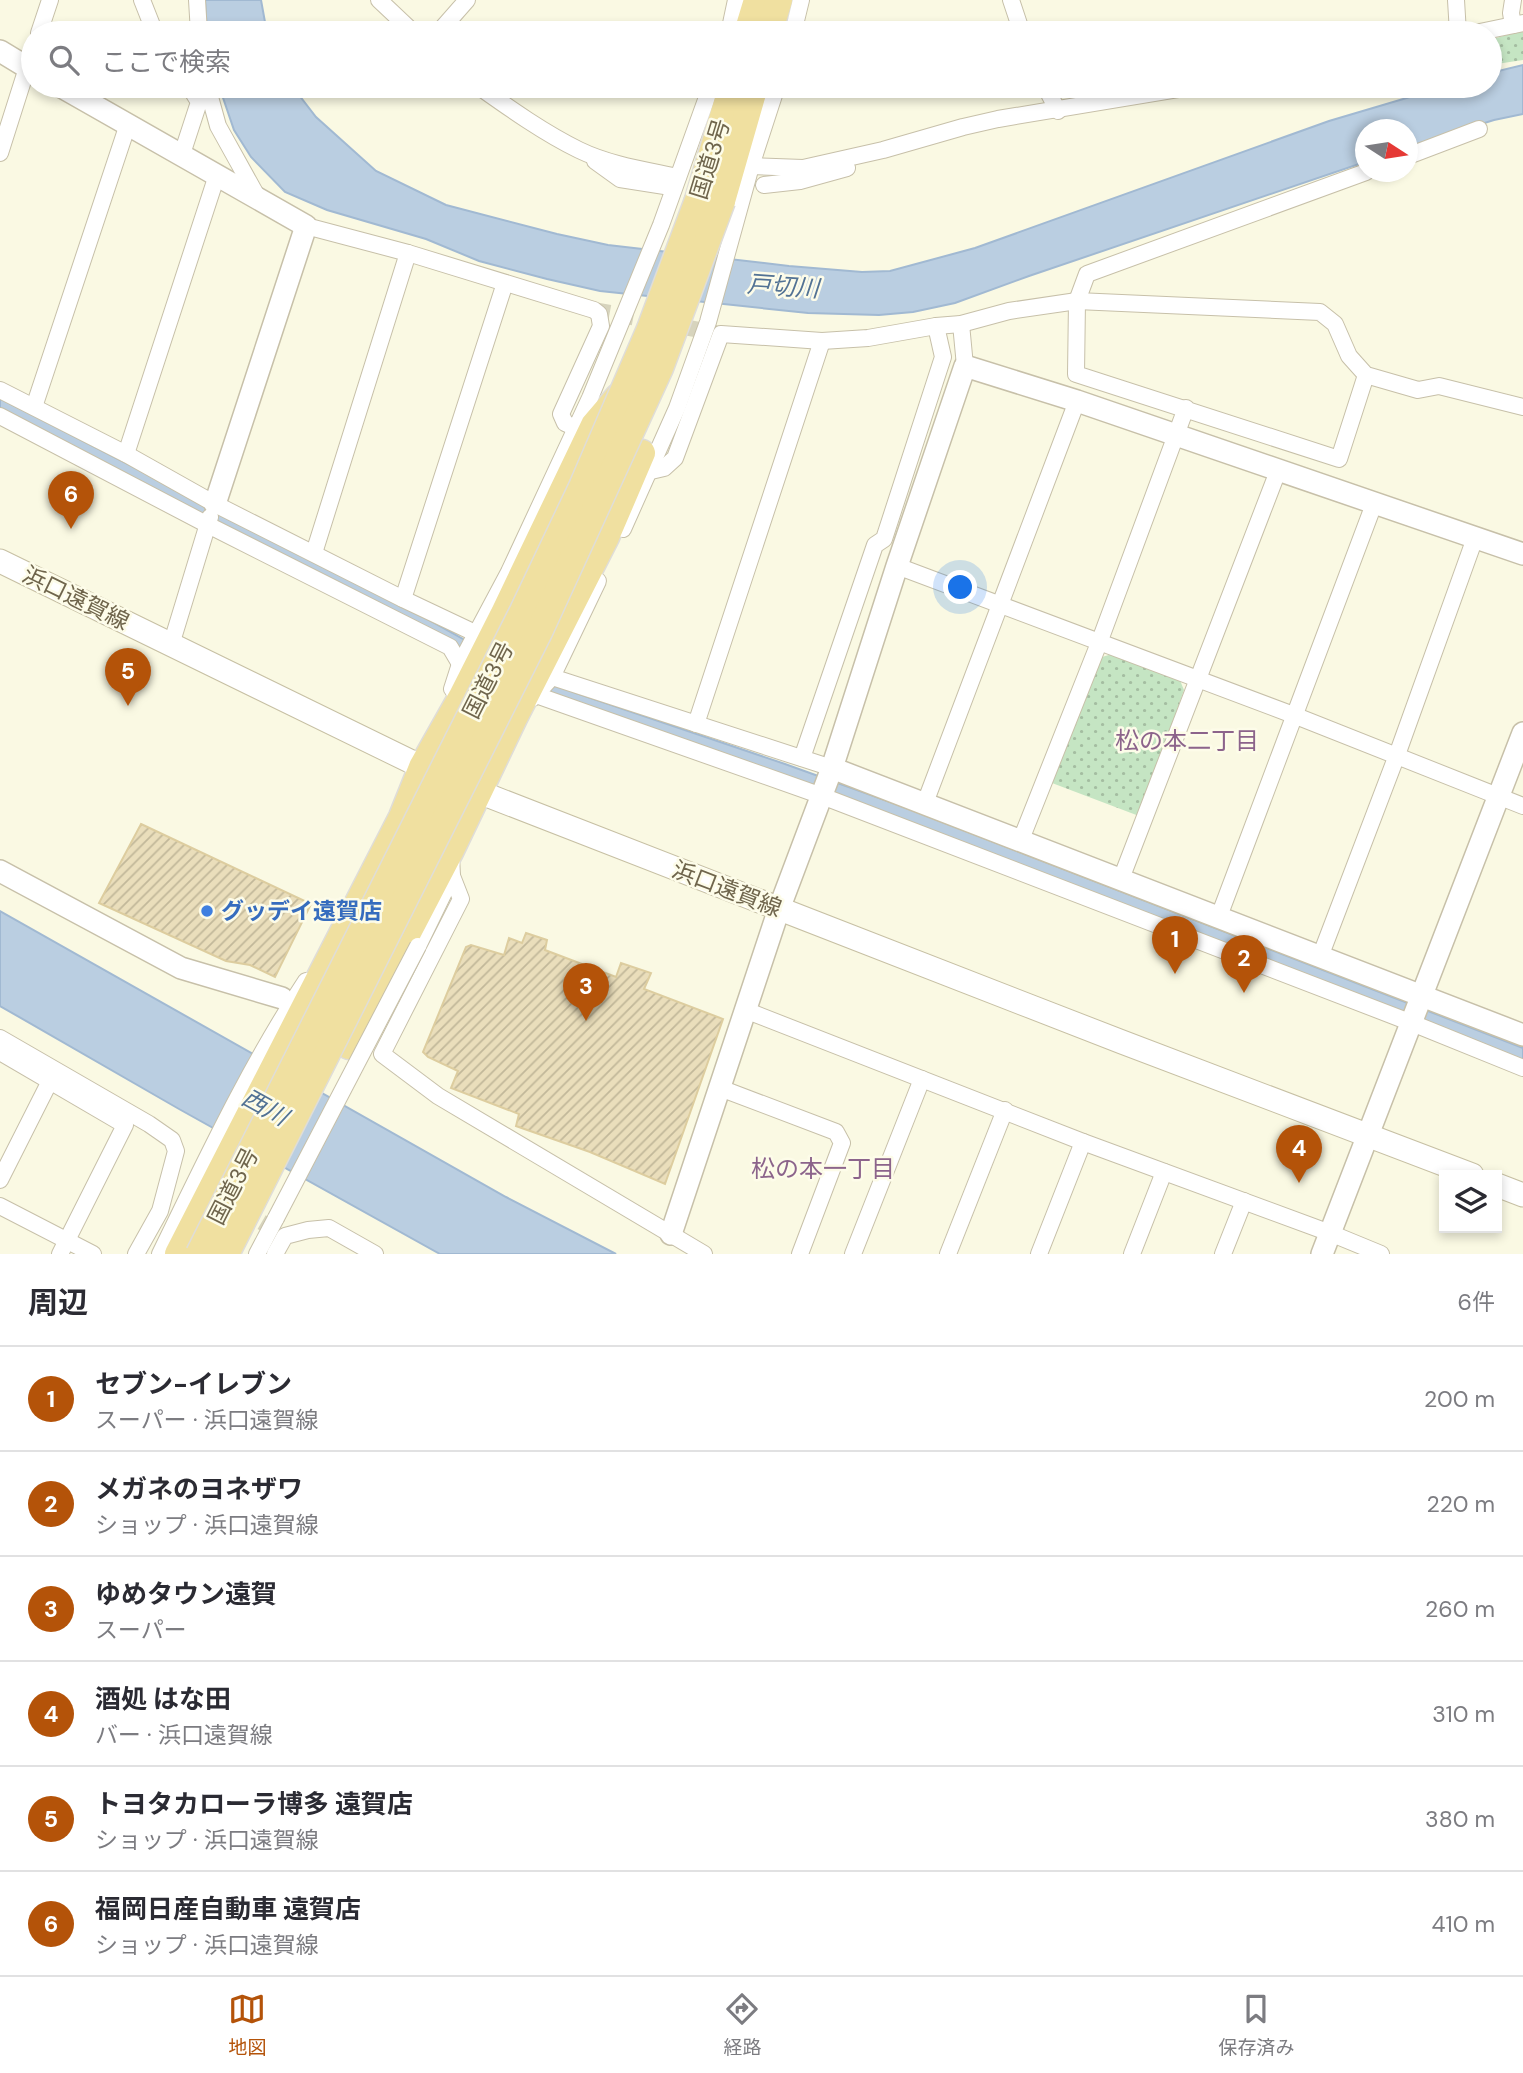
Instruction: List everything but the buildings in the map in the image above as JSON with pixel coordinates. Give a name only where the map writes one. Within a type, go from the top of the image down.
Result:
[{"type":"highway","points":[[751,21],[757,0]]},
{"type":"highway","points":[[773,21],[779,0]]},
{"type":"highway","name":"国道3号","points":[[199,1254],[523,611],[582,487],[650,329],[718,210],[731,98]]},
{"type":"highway","name":"国道3号","points":[[226,1254],[545,621],[660,368],[718,210],[751,98]]},
{"type":"highway","points":[[236,1254],[451,850],[514,718],[646,462],[686,334],[718,210]]},
{"type":"highway","points":[[178,1254],[193,1175],[287,1012],[325,969],[402,817],[422,767],[461,698],[585,427],[624,390]]},
{"type":"main road","name":"浜口遠賀線","points":[[0,561],[422,767],[479,792],[1459,1170]]},
{"type":"main road","points":[[1502,1187],[1523,1195]]},
{"type":"street","points":[[43,21],[50,0]]},
{"type":"street","points":[[142,0],[150,21]]},
{"type":"street","points":[[197,0],[198,21]]},
{"type":"street","points":[[379,0],[401,21]]},
{"type":"street","points":[[449,21],[467,0]]},
{"type":"street","points":[[732,21],[736,0]]},
{"type":"street","points":[[796,21],[801,0]]},
{"type":"street","points":[[1011,0],[1018,21]]},
{"type":"street","points":[[1456,0],[1457,21]]},
{"type":"street","points":[[1513,0],[1511,13],[1518,24]]},
{"type":"street","points":[[0,51],[21,59]]},
{"type":"street","points":[[0,152],[21,92]]},
{"type":"street","points":[[81,98],[306,226],[408,253],[594,310],[599,314],[601,326],[561,414],[565,424],[585,427]]},
{"type":"street","points":[[182,155],[204,98]]},
{"type":"street","points":[[206,98],[218,126],[258,198]]},
{"type":"street","points":[[495,98],[579,150],[675,182]]},
{"type":"street","points":[[461,698],[452,689],[460,664],[585,427],[706,98]]},
{"type":"street","points":[[514,718],[552,677],[646,462],[677,408],[708,322],[718,210],[751,166],[773,98]]},
{"type":"street","points":[[1051,98],[1058,111]]},
{"type":"street","points":[[751,166],[803,168],[883,150],[963,127],[1130,98]]},
{"type":"street","points":[[34,407],[128,124]]},
{"type":"street","points":[[1418,152],[1479,129]]},
{"type":"street","points":[[764,185],[800,181],[860,165],[883,150]]},
{"type":"street","points":[[126,454],[217,175]]},
{"type":"street","points":[[1355,176],[1087,274],[1077,301],[1076,374],[1339,458],[1366,375]]},
{"type":"street","points":[[171,645],[306,226]]},
{"type":"street","points":[[314,553],[408,253]]},
{"type":"street","points":[[403,599],[505,283]]},
{"type":"street","points":[[646,462],[664,468],[675,458],[721,334],[821,341],[868,338],[961,324],[1009,311],[1077,301],[1320,312],[1335,324],[1349,356],[1366,375],[1418,390],[1439,386],[1523,407]]},
{"type":"street","points":[[671,1234],[779,909],[832,768],[965,366],[961,324]]},
{"type":"street","points":[[802,758],[875,545],[884,539],[943,357],[936,326]]},
{"type":"street","points":[[696,724],[821,341]]},
{"type":"street","points":[[965,366],[1077,401],[1523,554]]},
{"type":"street","points":[[0,390],[126,454],[215,504],[477,634]]},
{"type":"street","points":[[925,803],[1077,401]]},
{"type":"street","points":[[1020,842],[1099,643],[1186,408]]},
{"type":"street","points":[[0,416],[450,647],[460,664]]},
{"type":"street","points":[[1121,879],[1278,471]]},
{"type":"street","points":[[1218,919],[1374,504]]},
{"type":"street","points":[[1320,957],[1397,755],[1475,538]]},
{"type":"street","points":[[897,566],[1296,716],[1523,806]]},
{"type":"street","points":[[552,677],[832,768],[1523,1035]]},
{"type":"street","points":[[536,695],[821,796],[1523,1068]]},
{"type":"street","points":[[1322,1254],[1523,733]]},
{"type":"street","points":[[451,850],[452,876],[461,899],[382,1054],[438,1096],[704,1254]]},
{"type":"street","points":[[0,871],[181,968],[287,1012]]},
{"type":"street","points":[[257,1254],[452,876]]},
{"type":"street","points":[[745,1010],[1083,1142],[1381,1254]]},
{"type":"street","points":[[0,1038],[172,1140],[176,1151],[193,1175]]},
{"type":"street","points":[[0,1052],[125,1125],[64,1247]]},
{"type":"street","points":[[853,1254],[922,1079]]},
{"type":"street","points":[[0,1180],[50,1081]]},
{"type":"street","points":[[720,1088],[836,1132],[842,1143],[800,1254]]},
{"type":"street","points":[[948,1254],[1004,1110]]},
{"type":"street","points":[[1039,1254],[1083,1142]]},
{"type":"street","points":[[1132,1254],[1164,1172]]},
{"type":"street","points":[[136,1254],[160,1211],[193,1175]]},
{"type":"street","points":[[160,1254],[193,1175]]},
{"type":"street","points":[[1223,1254],[1244,1201]]},
{"type":"street","points":[[0,1206],[64,1247],[93,1254]]},
{"type":"street","points":[[275,1254],[285,1236],[329,1228],[375,1254]]},
{"type":"green space","points":[[1523,30],[1523,60],[1502,63],[1502,36]]},
{"type":"green space","points":[[1112,654],[1179,678],[1184,690],[1139,816],[1052,783],[1102,657]]},
{"type":"water","points":[[205,0],[261,0],[265,21],[206,21]]},
{"type":"water","name":"戸切川","points":[[1523,65],[1523,114],[1494,120],[1418,144],[1418,119],[1355,119],[1355,165],[955,303],[913,312],[879,315],[808,313],[600,291],[479,261],[426,239],[327,210],[285,192],[251,157],[234,130],[223,98],[301,98],[316,117],[376,171],[446,205],[608,245],[862,272],[890,271],[975,248],[1329,121],[1407,98],[1502,98],[1502,70]]},
{"type":"water","points":[[0,398],[420,615],[511,666],[576,693],[904,807],[1523,1048],[1523,1060],[551,697],[394,612],[0,410]]},
{"type":"water","name":"西川","points":[[0,911],[506,1197],[616,1254],[440,1254],[179,1109],[0,1006]]},
{"type":"tunnel","points":[[594,310],[716,333]]},
{"type":"tunnel","points":[[241,1210],[285,1236]]},
{"type":"place","name":"福岡日産自動車 遠賀店","points":[[71,529]]},
{"type":"place","name":"トヨタカローラ博多 遠賀店","points":[[128,706]]},
{"type":"place","name":"グッデイ遠賀店","points":[[207,911]]},
{"type":"place","name":"セブン-イレブン","points":[[1175,974]]},
{"type":"place","name":"メガネのヨネザワ","points":[[1244,993]]},
{"type":"place","name":"ゆめタウン遠賀","points":[[586,1021]]},
{"type":"place","name":"酒処 はな田","points":[[1299,1183]]},
{"type":"district","name":"松の本二丁目","points":[[1187,740]]},
{"type":"district","name":"松の本一丁目","points":[[823,1168]]}]
